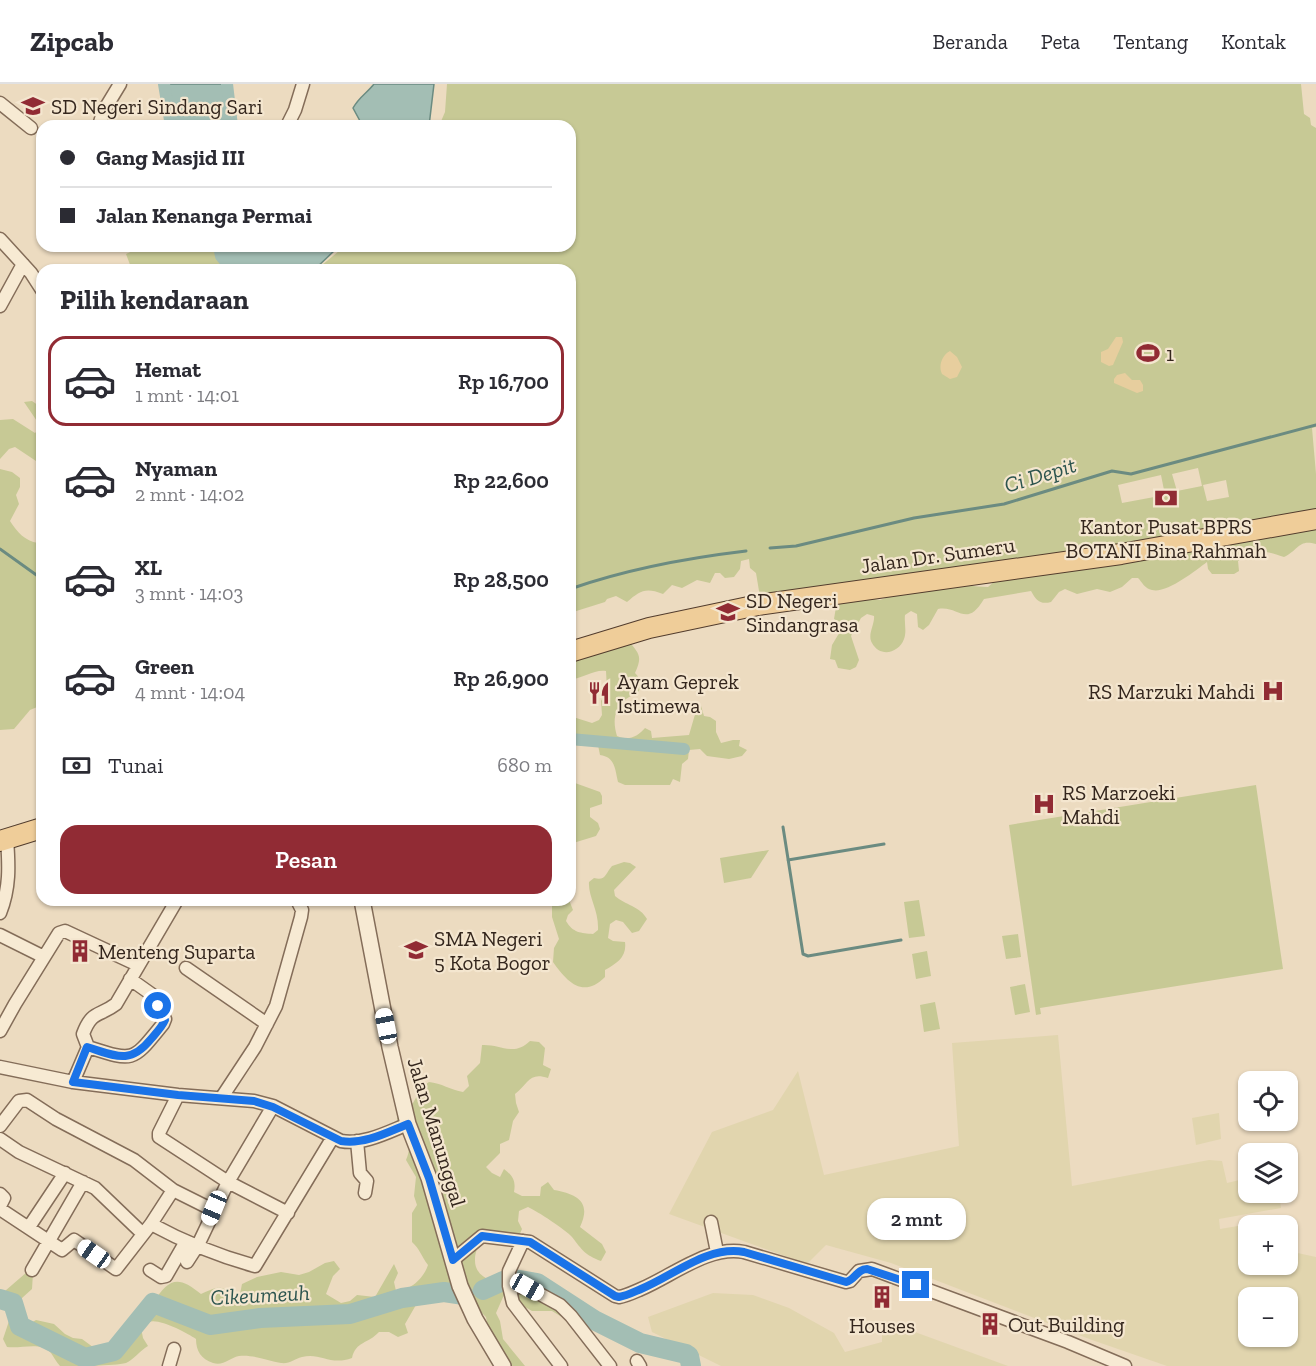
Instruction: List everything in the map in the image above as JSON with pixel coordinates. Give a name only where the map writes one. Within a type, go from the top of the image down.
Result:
[{"type":"main road","name":"Jalan Dr. Sumeru","points":[[576,650],[649,628],[758,605],[1120,554],[1316,519]]},
{"type":"main road","points":[[4,840],[36,830]]},
{"type":"street","points":[[101,120],[120,84]]},
{"type":"street","points":[[290,120],[303,84]]},
{"type":"street","points":[[0,103],[31,128]]},
{"type":"street","points":[[0,239],[24,264],[36,281]]},
{"type":"street","points":[[0,306],[24,264]]},
{"type":"street","points":[[0,913],[7,895],[9,880],[4,840]]},
{"type":"street","points":[[73,1082],[87,1047],[83,1034],[87,1023],[95,1014],[107,1011],[117,1004],[173,906]]},
{"type":"street","points":[[222,1097],[276,1006],[301,917],[300,906]]},
{"type":"street","name":"Jalan Manunggal","points":[[363,906],[390,1047],[408,1124],[429,1178],[460,1286],[475,1319],[503,1366]]},
{"type":"street","points":[[0,1031],[59,933],[65,931],[138,965]]},
{"type":"street","points":[[0,935],[44,957]]},
{"type":"street","points":[[186,968],[267,1024]]},
{"type":"street","points":[[87,1047],[119,1057],[130,1056],[141,1051],[163,1024],[165,1020],[158,1006],[161,1001],[130,979]]},
{"type":"street","points":[[0,1067],[73,1082],[178,1095],[254,1101],[273,1107],[341,1141],[357,1142],[408,1124]]},
{"type":"street","points":[[178,1095],[159,1137],[228,1182],[288,1213]]},
{"type":"street","points":[[0,1126],[19,1101],[27,1100],[56,1119],[134,1160],[173,1190],[205,1206]]},
{"type":"street","points":[[188,1262],[228,1182],[273,1107]]},
{"type":"street","points":[[0,1140],[19,1152],[94,1188],[147,1229],[255,1266],[333,1137]]},
{"type":"street","points":[[357,1142],[360,1173],[367,1181],[365,1193]]},
{"type":"street","points":[[29,1227],[65,1173]]},
{"type":"street","points":[[32,1270],[83,1182]]},
{"type":"street","points":[[0,1194],[4,1198],[0,1207],[63,1250],[74,1240],[116,1269],[173,1190]]},
{"type":"street","points":[[711,1222],[717,1252]]},
{"type":"street","points":[[453,1260],[482,1236],[530,1242],[615,1296],[622,1297],[717,1252],[730,1250],[846,1282],[850,1281],[860,1270],[873,1269],[1068,1342],[1125,1366]]},
{"type":"street","points":[[522,1241],[509,1271],[509,1286],[513,1303],[561,1366]]},
{"type":"street","points":[[150,1270],[161,1277],[166,1276],[185,1243]]},
{"type":"street","points":[[509,1286],[527,1287],[560,1305],[610,1366]]},
{"type":"street","points":[[169,1366],[174,1349]]},
{"type":"shaded area","points":[[164,84],[227,84],[231,120],[170,120]]},
{"type":"shaded area","points":[[374,84],[434,84],[430,120],[359,120],[353,108]]},
{"type":"shaded area","points":[[220,252],[333,252],[320,264],[231,264],[221,256]]},
{"type":"shaded area","points":[[1058,1035],[1072,1186],[1209,1160],[1222,1161],[1227,1183],[1238,1180],[1238,1203],[1280,1203],[1281,1208],[1219,1219],[1220,1229],[1238,1226],[1238,1275],[1298,1275],[1298,1253],[1316,1257],[1316,1366],[1167,1366],[1092,1340],[891,1263],[826,1245],[807,1264],[669,1214],[712,1132],[773,1110],[798,1071],[824,1175],[959,1146],[952,1043]]},
{"type":"shaded area","points":[[1219,1113],[1221,1139],[1196,1145],[1192,1118]]},
{"type":"shaded area","points":[[713,1293],[753,1295],[789,1308],[834,1333],[845,1352],[882,1342],[882,1320],[1008,1366],[721,1366],[652,1332],[648,1317]]},
{"type":"green space","points":[[447,84],[1301,84],[1304,114],[1310,118],[1311,125],[1316,128],[1316,427],[1312,428],[1316,474],[1316,544],[1302,544],[1284,557],[1260,551],[1255,552],[1238,561],[1239,571],[1234,574],[1212,574],[1207,562],[1165,589],[1150,589],[1138,578],[1132,578],[1122,587],[1110,592],[1097,589],[1077,594],[1065,589],[1047,603],[1039,601],[1031,591],[984,599],[978,608],[967,614],[938,609],[929,625],[923,630],[918,627],[917,614],[911,611],[905,615],[905,633],[902,644],[889,652],[880,651],[872,643],[870,637],[874,616],[867,614],[861,618],[851,636],[859,660],[856,667],[850,670],[838,668],[835,660],[830,659],[832,645],[841,630],[839,623],[834,619],[836,607],[840,603],[868,598],[880,600],[912,591],[918,593],[934,585],[943,584],[988,587],[996,580],[760,597],[756,573],[750,568],[749,559],[741,561],[740,569],[734,577],[725,578],[720,573],[715,573],[710,583],[697,580],[682,588],[672,585],[663,594],[643,591],[627,602],[616,596],[576,611],[576,264],[323,264],[338,252],[576,252],[576,120],[442,120],[445,112]],"holes":[[[1198,468],[1202,486],[1177,491],[1172,474]],[[1161,475],[1165,495],[1122,503],[1118,485]],[[1226,480],[1229,497],[1207,501],[1203,485]]]},
{"type":"green space","points":[[130,252],[215,252],[225,264],[130,264],[126,254]]},
{"type":"green space","points":[[32,401],[36,404],[36,420],[24,402]]},
{"type":"green space","points":[[13,419],[35,433],[36,461],[15,447],[9,449],[0,459],[0,420]]},
{"type":"green space","points":[[0,469],[12,472],[20,478],[20,487],[16,495],[19,504],[10,521],[25,538],[36,542],[36,708],[30,710],[14,729],[0,730]]},
{"type":"green space","points":[[627,639],[638,655],[639,662],[635,673],[639,679],[639,691],[626,699],[616,712],[617,736],[632,737],[645,728],[651,731],[652,738],[689,735],[696,711],[701,706],[704,716],[716,721],[716,732],[721,743],[740,740],[739,746],[747,750],[742,756],[729,759],[707,756],[700,749],[689,750],[688,759],[682,764],[680,782],[673,779],[670,785],[625,785],[618,782],[614,764],[609,758],[600,755],[598,745],[576,745],[576,718],[592,723],[599,720],[602,715],[601,701],[607,690],[606,671],[598,671],[576,678],[576,650]]},
{"type":"green space","points":[[576,783],[600,792],[602,796],[602,804],[590,808],[590,817],[598,823],[600,829],[596,836],[576,842]]},
{"type":"green space","points":[[1256,785],[1283,969],[1040,1008],[1041,1014],[1036,1015],[1009,825]]},
{"type":"green space","points":[[769,850],[751,878],[724,883],[720,858]]},
{"type":"green space","points":[[624,862],[636,867],[614,890],[615,896],[636,908],[647,919],[639,931],[632,933],[623,922],[616,920],[610,924],[608,938],[625,942],[623,956],[605,970],[605,977],[590,987],[583,987],[564,976],[553,962],[554,948],[559,939],[552,917],[552,906],[571,906],[573,910],[566,921],[571,928],[578,932],[593,934],[598,930],[598,923],[589,882],[594,878],[603,878],[612,866]]},
{"type":"green space","points":[[919,900],[925,936],[909,938],[904,902]]},
{"type":"green space","points":[[1018,934],[1021,957],[1006,959],[1002,936]]},
{"type":"green space","points":[[927,951],[931,976],[916,979],[912,954]]},
{"type":"green space","points":[[1025,984],[1030,1012],[1015,1015],[1010,987]]},
{"type":"green space","points":[[935,1002],[940,1029],[924,1032],[920,1005]]},
{"type":"green space","points":[[530,1041],[539,1042],[545,1048],[543,1065],[551,1069],[548,1078],[537,1076],[515,1094],[519,1112],[513,1121],[509,1140],[500,1144],[500,1153],[486,1167],[500,1177],[504,1169],[513,1179],[514,1192],[522,1196],[540,1196],[541,1187],[548,1182],[554,1190],[575,1197],[583,1205],[584,1211],[580,1227],[602,1244],[606,1252],[601,1261],[591,1257],[564,1230],[528,1207],[519,1211],[518,1221],[522,1229],[518,1238],[479,1240],[475,1257],[476,1266],[483,1277],[496,1282],[516,1283],[521,1276],[530,1275],[537,1281],[554,1284],[563,1290],[588,1318],[589,1327],[570,1322],[552,1311],[532,1311],[504,1295],[496,1313],[503,1339],[525,1366],[509,1366],[488,1328],[486,1317],[479,1310],[462,1300],[426,1298],[420,1298],[405,1324],[408,1333],[398,1337],[389,1332],[379,1332],[359,1345],[352,1358],[337,1361],[308,1356],[281,1363],[244,1356],[213,1363],[200,1354],[196,1339],[173,1327],[154,1321],[148,1322],[141,1328],[148,1346],[126,1363],[60,1366],[51,1353],[42,1347],[7,1347],[3,1339],[9,1321],[7,1312],[0,1307],[0,1289],[5,1291],[27,1272],[33,1273],[32,1289],[22,1298],[20,1305],[29,1324],[36,1320],[54,1324],[65,1334],[82,1339],[97,1350],[106,1352],[123,1349],[136,1320],[151,1306],[164,1288],[174,1282],[186,1284],[201,1294],[223,1288],[238,1304],[242,1284],[257,1277],[281,1272],[299,1275],[334,1261],[340,1269],[333,1276],[326,1294],[341,1303],[350,1301],[357,1295],[375,1297],[394,1264],[398,1273],[394,1282],[396,1291],[406,1289],[420,1279],[428,1265],[412,1242],[412,1213],[417,1205],[414,1196],[416,1177],[406,1160],[408,1143],[397,1118],[413,1103],[422,1087],[429,1082],[463,1092],[469,1086],[467,1076],[480,1063],[482,1045],[513,1049],[524,1046]]},
{"type":"sand","points":[[1116,337],[1122,337],[1123,342],[1113,365],[1109,366],[1101,362],[1101,352],[1108,349]]},
{"type":"sand","points":[[950,351],[957,357],[962,367],[957,377],[950,379],[942,374],[940,368],[943,358]]},
{"type":"sand","points":[[1125,373],[1132,380],[1140,380],[1143,391],[1137,393],[1114,383],[1117,375]]},
{"type":"waterway","points":[[164,84],[170,120]]},
{"type":"waterway","points":[[227,84],[231,120]]},
{"type":"waterway","points":[[220,252],[228,264]]},
{"type":"waterway","name":"Ci Depit","points":[[770,548],[796,546],[914,518],[1004,504],[1112,471],[1131,474],[1316,425]]},
{"type":"waterway","name":"Ci Depit","points":[[0,549],[36,575]]},
{"type":"waterway","name":"Ci Depit","points":[[576,587],[657,565],[746,551]]},
{"type":"waterway","points":[[576,740],[684,749]]},
{"type":"waterway","points":[[783,827],[803,954],[808,956],[901,940]]},
{"type":"waterway","points":[[788,860],[884,844]]},
{"type":"waterway","name":"Cikeumeuh","points":[[514,1279],[537,1283],[594,1320],[640,1343],[686,1354],[689,1356],[691,1366]]},
{"type":"waterway","name":"Cikeumeuh","points":[[483,1290],[503,1281]]},
{"type":"waterway","name":"Cikeumeuh","points":[[0,1299],[13,1303],[20,1326],[85,1358],[114,1351],[153,1303],[210,1325],[260,1318],[350,1314],[402,1298],[444,1292],[464,1295]]},
{"type":"place","name":"SD Negeri Sindang Sari","points":[[33,106]]},
{"type":"place","name":"1","points":[[1148,353]]},
{"type":"place","name":"Kantor Pusat BPRS BOTANI Bina Rahmah","points":[[1166,498]]},
{"type":"place","name":"SD Negeri Sindangrasa","points":[[728,612]]},
{"type":"place","name":"RS Marzuki Mahdi","points":[[1273,691]]},
{"type":"place","name":"Ayam Geprek Istimewa","points":[[599,693]]},
{"type":"place","name":"RS Marzoeki Mahdi","points":[[1044,804]]},
{"type":"place","name":"SMA Negeri 5 Kota Bogor","points":[[416,950]]},
{"type":"place","name":"Menteng Suparta","points":[[80,951]]},
{"type":"place","name":"Houses","points":[[882,1297]]},
{"type":"place","name":"Out Building","points":[[990,1324]]},
{"type":"route","points":[[158,1006],[165,1020],[141,1051],[130,1056],[119,1057],[87,1047],[73,1082],[178,1095],[254,1101],[273,1107],[341,1141],[360,1141],[408,1124],[440,1211],[453,1260],[482,1236],[530,1242],[619,1297],[655,1283],[712,1253],[730,1250],[846,1282],[850,1281],[860,1270],[873,1269],[916,1285]]}]
